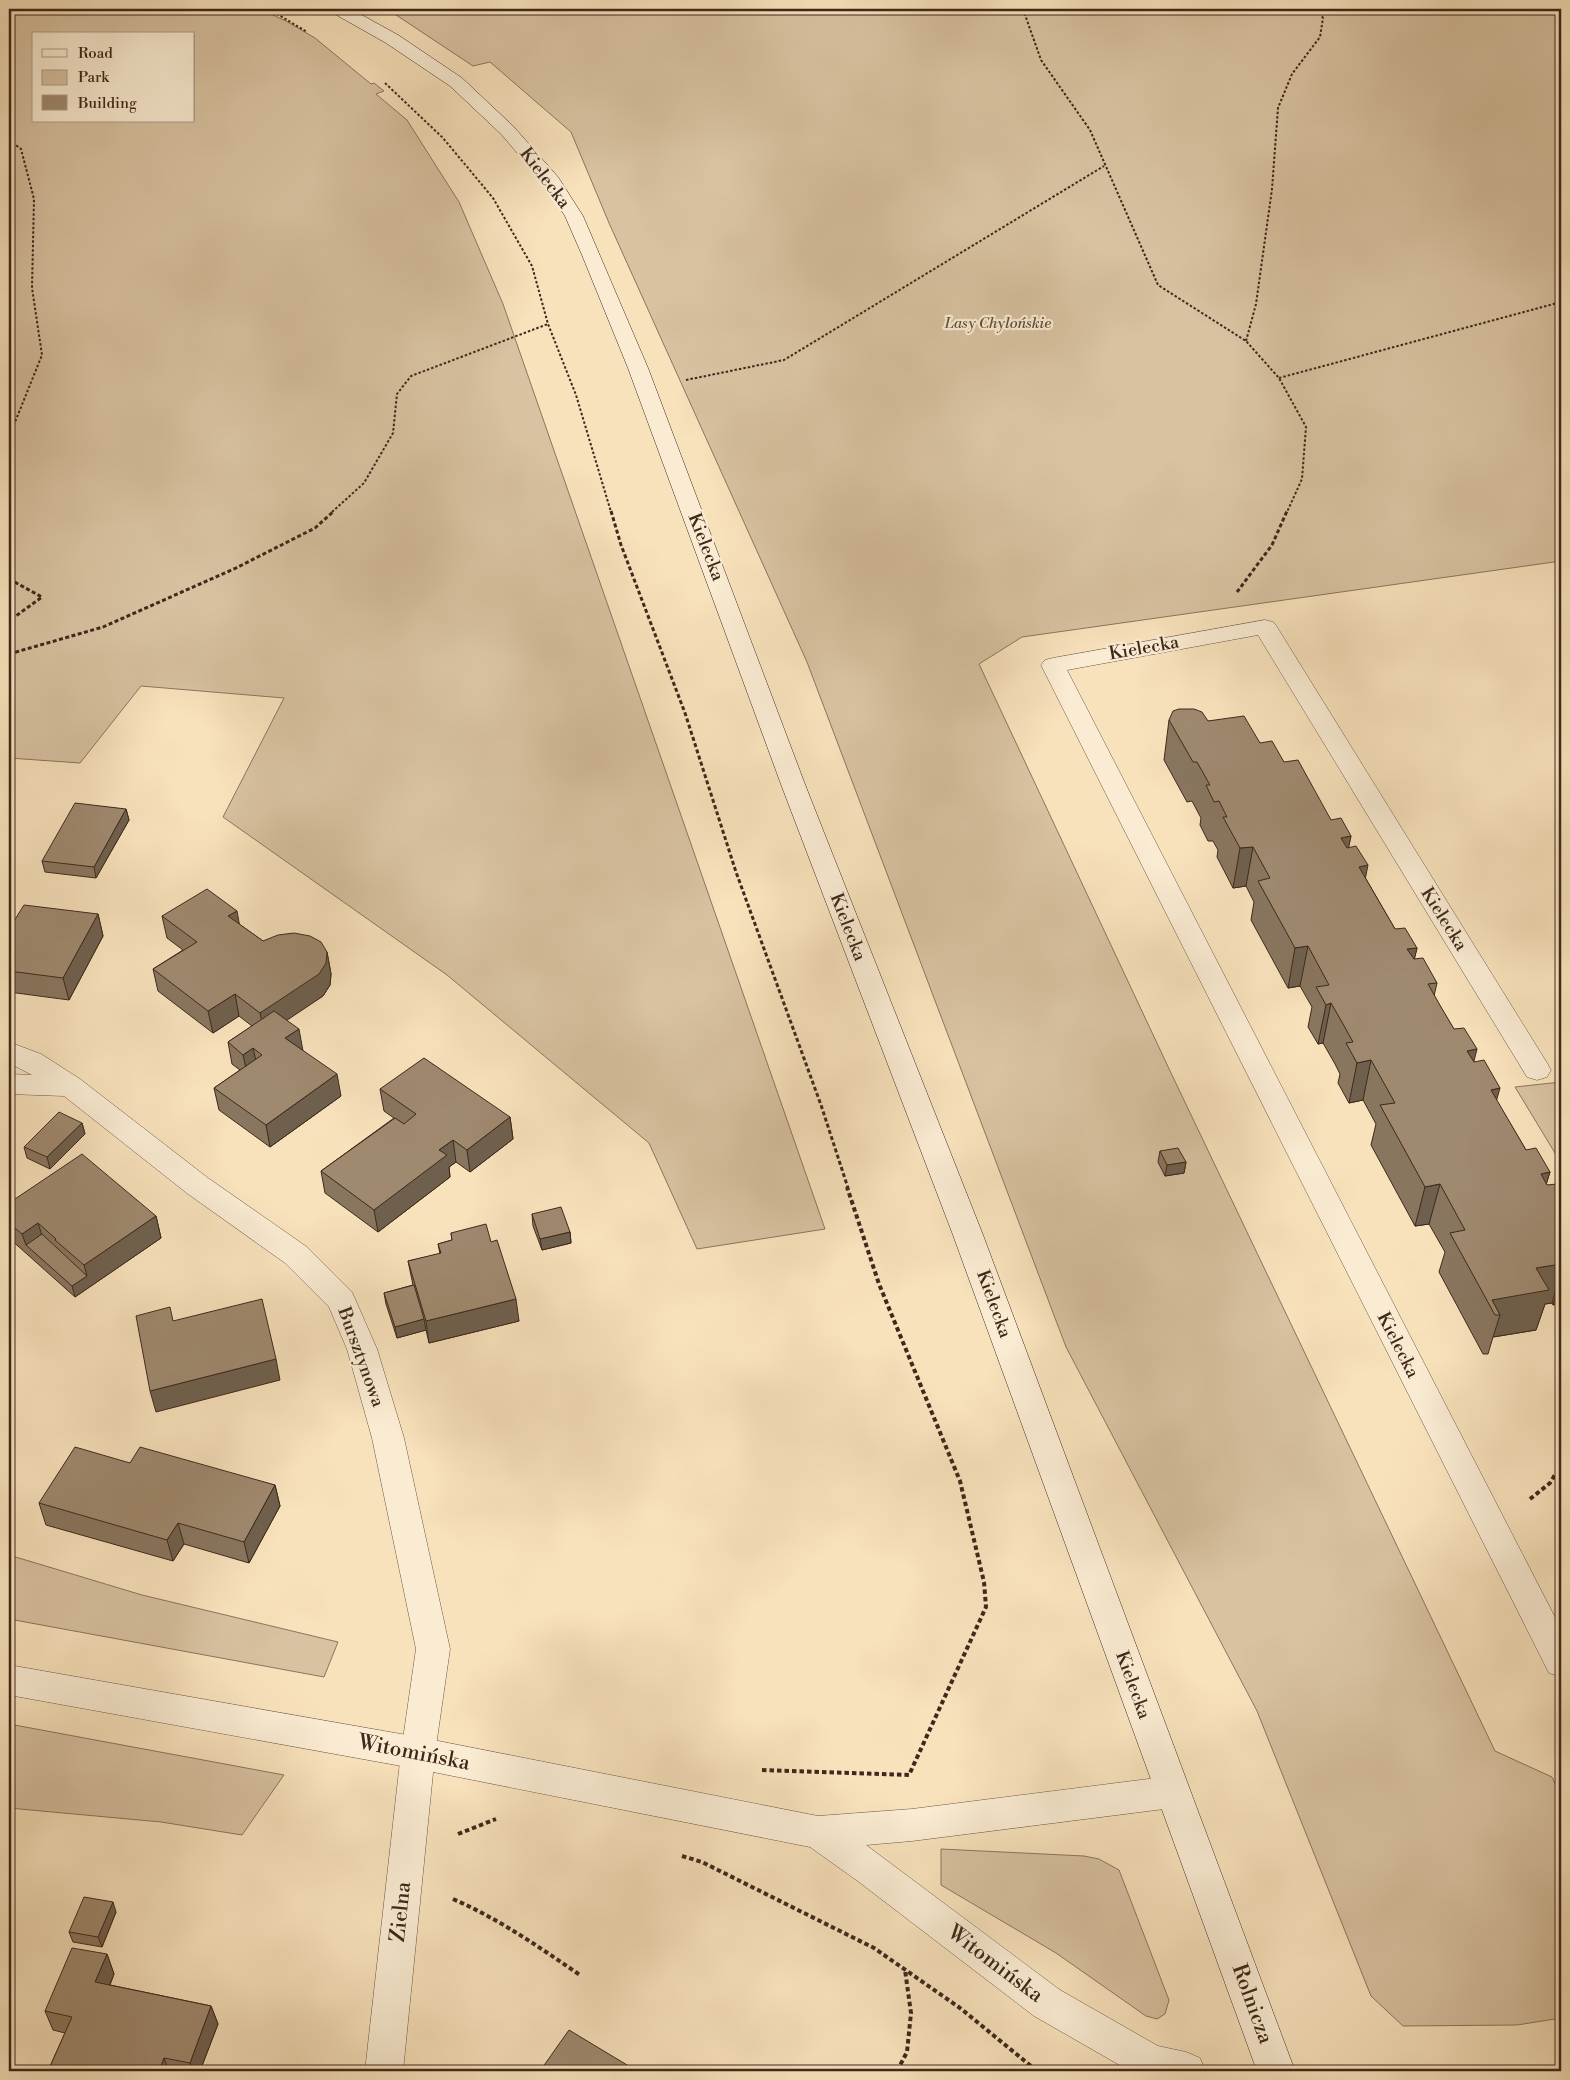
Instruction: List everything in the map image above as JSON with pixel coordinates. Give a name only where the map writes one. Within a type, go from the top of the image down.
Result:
[{"type":"street","name":"Kielecka","points":[[339,9],[392,39],[456,82],[507,130],[551,181],[574,216],[592,255],[638,368],[644,389],[703,540],[794,787],[968,1235],[1062,1485],[1172,1792],[1227,1937]]},
{"type":"street","name":"Kielecka","points":[[1537,1070],[1265,627],[1053,665],[1561,1662]]},
{"type":"street","name":"Bursztynowa","points":[[9,1052],[30,1061],[70,1086],[198,1186],[296,1255],[341,1300],[362,1349],[388,1438],[433,1649],[418,1753]]},
{"type":"street","points":[[9,1084],[70,1086]]},
{"type":"street","name":"Witomińska","points":[[9,1680],[418,1753],[818,1832],[912,1824],[1172,1792]]},
{"type":"street","name":"Zielna","points":[[384,2071],[418,1753]]},
{"type":"street","name":"Witomińska","points":[[818,1832],[872,1870],[1047,2003],[1152,2063],[1186,2071]]},
{"type":"street","name":"Rolnicza","points":[[1227,1937],[1276,2071]]},
{"type":"path","points":[[269,9],[314,36]]},
{"type":"path","points":[[1023,9],[1041,60],[1090,130],[1104,166],[1158,285],[1246,340],[1279,378],[1306,427],[1302,479],[1272,544],[1225,609],[1235,631]]},
{"type":"path","points":[[1246,340],[1256,304],[1272,189],[1278,108],[1292,74],[1320,37],[1323,18],[1317,9]]},
{"type":"path","points":[[379,78],[444,138],[493,198],[532,266],[548,324],[576,395],[622,545],[685,713],[736,872],[820,1105],[879,1284],[960,1481],[984,1582],[986,1607],[909,1775]]},
{"type":"path","points":[[9,140],[20,149],[34,199],[32,288],[42,354],[9,438]]},
{"type":"path","points":[[644,389],[784,360],[1104,166]]},
{"type":"path","points":[[1279,378],[1561,302]]},
{"type":"path","points":[[9,654],[103,627],[236,568],[315,528],[364,483],[393,433],[397,394],[411,376],[548,324]]},
{"type":"path","points":[[9,579],[42,597],[9,621]]},
{"type":"path","points":[[470,1828],[501,1818]]},
{"type":"path","points":[[675,1854],[702,1862],[874,1948],[960,2008],[1036,2071]]},
{"type":"path","points":[[449,1894],[454,1901],[478,1910],[513,1930],[580,1975]]},
{"type":"path","points":[[897,2071],[908,2052],[911,2013],[905,1970]]},
{"type":"green space","points":[[9,9],[260,9],[286,21],[315,38],[371,84],[374,83],[384,91],[376,94],[407,120],[459,202],[503,304],[825,1229],[697,1249],[649,1143],[447,975],[223,817],[284,698],[141,686],[80,763],[9,758]]},
{"type":"green space","name":"Lasy Chylońskie","points":[[387,9],[1561,9],[1561,561],[1022,637],[979,664],[1171,1073],[1495,1751],[1552,1777],[1561,1797],[1561,2018],[1517,2025],[1403,2026],[1371,1996],[1257,1711],[1066,1347],[807,662],[609,223],[571,132],[490,62],[473,66]]},
{"type":"green space","points":[[1561,1082],[1561,1163],[1515,1087]]},
{"type":"green space","points":[[9,1555],[142,1595],[338,1642],[324,1677],[9,1619]]},
{"type":"green space","points":[[9,1724],[284,1775],[242,1835],[161,1822],[9,1808]]},
{"type":"green space","points":[[941,1849],[1084,1856],[1099,1859],[1119,1870],[1169,2000],[1165,2014],[1157,2019],[1146,2016],[1056,1953],[941,1885]]},
{"type":"building","points":[[1194,709],[1202,712],[1208,721],[1244,716],[1260,743],[1272,741],[1284,762],[1298,760],[1331,820],[1341,818],[1351,836],[1341,838],[1347,848],[1356,846],[1368,865],[1359,867],[1395,929],[1405,928],[1417,948],[1407,949],[1414,959],[1423,958],[1437,983],[1428,984],[1454,1029],[1464,1028],[1477,1049],[1467,1051],[1474,1062],[1484,1060],[1500,1088],[1491,1090],[1526,1150],[1536,1148],[1550,1172],[1541,1174],[1547,1185],[1557,1184],[1561,1191],[1561,1264],[1536,1268],[1549,1290],[1492,1300],[1500,1315],[1495,1315],[1450,1233],[1465,1230],[1440,1184],[1425,1187],[1380,1105],[1395,1103],[1371,1060],[1357,1063],[1346,1043],[1353,1042],[1331,1003],[1326,1005],[1316,987],[1329,985],[1308,946],[1295,948],[1258,881],[1270,878],[1253,847],[1240,848],[1223,817],[1227,817],[1219,801],[1214,802],[1206,785],[1210,785],[1197,762],[1193,762],[1169,720],[1173,711]]},
{"type":"building","points":[[75,803],[126,809],[94,867],[42,861]]},
{"type":"building","points":[[207,889],[237,911],[228,916],[263,941],[278,935],[294,933],[310,936],[321,942],[327,952],[326,963],[319,974],[260,1013],[235,994],[208,1011],[153,969],[197,942],[162,916]]},
{"type":"building","points":[[24,905],[98,914],[63,978],[9,971],[9,921],[14,921]]},
{"type":"building","points":[[274,1011],[299,1029],[285,1038],[337,1074],[266,1125],[214,1088],[262,1055],[253,1048],[243,1055],[228,1042]]},
{"type":"building","points":[[424,1058],[510,1117],[467,1150],[453,1140],[439,1150],[447,1155],[374,1210],[321,1171],[395,1118],[404,1124],[416,1114],[380,1089]]},
{"type":"building","points":[[59,1112],[82,1123],[47,1157],[24,1147]]},
{"type":"building","points":[[1178,1148],[1186,1162],[1167,1165],[1160,1151]]},
{"type":"building","points":[[82,1154],[156,1216],[84,1265],[38,1223],[22,1234],[9,1223],[9,1203]]},
{"type":"building","points":[[561,1207],[570,1232],[540,1239],[532,1214]]},
{"type":"building","points":[[486,1224],[491,1242],[497,1240],[516,1299],[426,1321],[408,1261],[441,1253],[438,1244],[452,1240],[451,1233]]},
{"type":"building","points":[[42,1234],[87,1276],[72,1286],[26,1245]]},
{"type":"building","points":[[414,1285],[424,1319],[395,1327],[384,1293]]},
{"type":"building","points":[[262,1299],[276,1359],[150,1391],[136,1316],[170,1307],[173,1321]]},
{"type":"building","points":[[75,1447],[130,1463],[140,1447],[275,1485],[244,1542],[178,1523],[167,1540],[39,1503]]},
{"type":"building","points":[[84,1897],[113,1902],[98,1937],[69,1932]]},
{"type":"building","points":[[72,1948],[107,1954],[95,1982],[211,2006],[190,2063],[164,2058],[159,2071],[48,2071],[72,2017],[45,2011]]},
{"type":"building","points":[[569,2030],[637,2071],[540,2071]]}]
